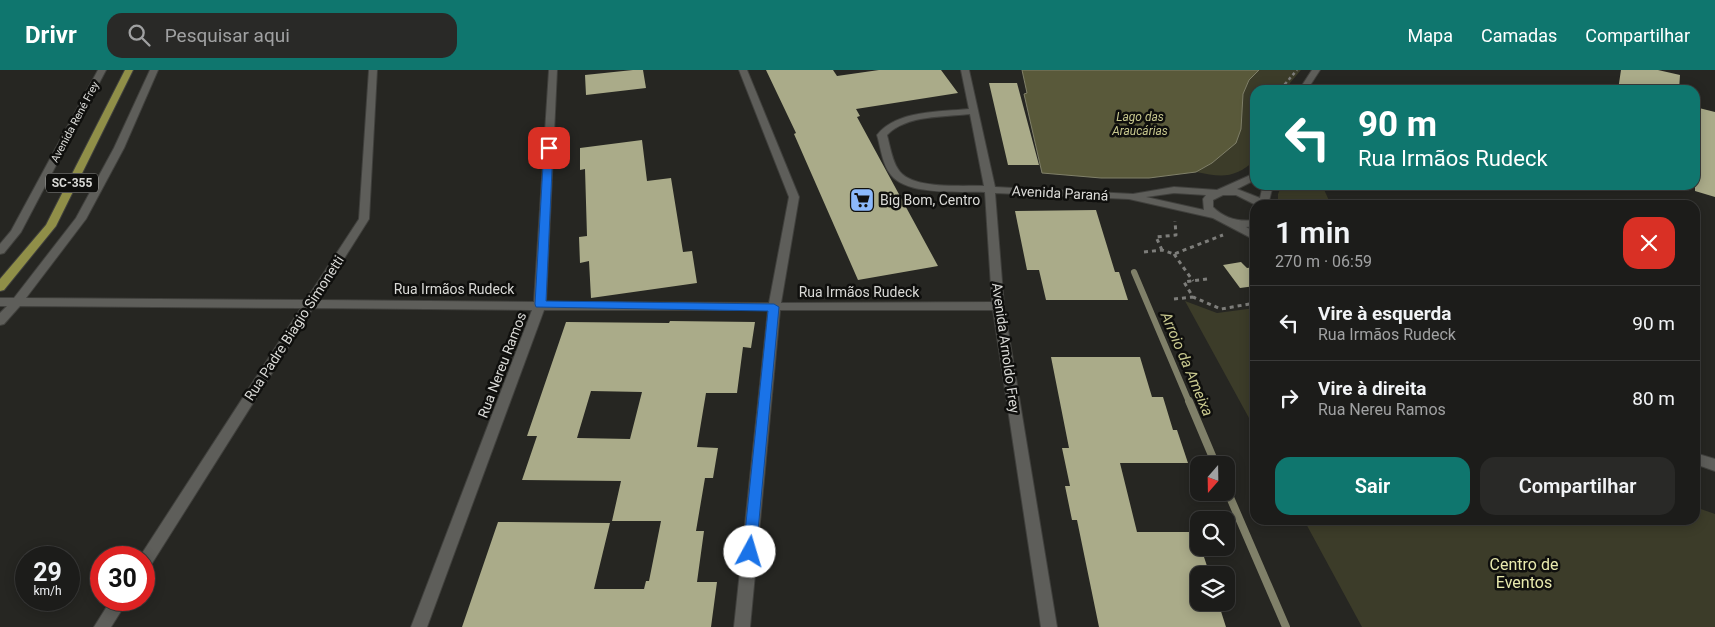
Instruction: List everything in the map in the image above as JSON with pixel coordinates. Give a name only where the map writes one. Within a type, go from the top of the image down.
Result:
[{"type":"main road","name":"Avenida René Frey","points":[[0,287],[51,226],[129,70]]},
{"type":"street","name":"Avenida René Frey","points":[[0,251],[16,232],[102,70]]},
{"type":"street","points":[[0,321],[18,302],[80,219],[119,148],[154,70]]},
{"type":"street","name":"Rua Padre Biagio Simonetti","points":[[155,546],[364,219],[374,70]]},
{"type":"street","name":"Rua Nereu Ramos","points":[[419,627],[540,304],[553,70]]},
{"type":"street","points":[[742,627],[774,307],[794,197],[743,70]]},
{"type":"street","name":"Avenida Arnoldo Frey","points":[[966,70],[990,189],[998,306],[1049,627]]},
{"type":"street","points":[[1306,85],[1316,70]]},
{"type":"street","name":"Avenida Paraná","points":[[974,111],[899,122],[886,129],[882,135],[894,175],[898,180],[917,186],[1129,196],[1217,216],[1250,234]]},
{"type":"street","points":[[1217,216],[1208,208],[1208,199],[1250,178]]},
{"type":"street","name":"Avenida Paraná","points":[[1129,196],[1174,190],[1247,195],[1255,200]]},
{"type":"street","name":"Avenida Paraná","points":[[1236,226],[1250,224]]},
{"type":"street","name":"Rua Irmãos Rudeck","points":[[0,302],[774,307],[998,306]]},
{"type":"street","points":[[1700,460],[1715,465]]},
{"type":"street","points":[[102,627],[113,611]]},
{"type":"path","points":[[1285,85],[1297,70]]},
{"type":"path","points":[[1162,250],[1156,237],[1176,235],[1174,205]]},
{"type":"path","points":[[1174,254],[1236,226]]},
{"type":"path","points":[[1144,252],[1162,250],[1174,254],[1193,281]]},
{"type":"path","points":[[1193,297],[1184,282],[1207,279]]},
{"type":"path","points":[[1174,299],[1193,297],[1221,309],[1250,304]]},
{"type":"green space","points":[[1259,70],[1301,70],[1289,85],[1250,85],[1250,164],[1241,171],[1227,175],[1196,172],[1212,163],[1241,129],[1243,94],[1249,80]]},
{"type":"green space","points":[[1280,190],[1324,190],[1329,200],[1278,200]]},
{"type":"green space","points":[[1185,301],[1217,313],[1250,309],[1250,420]]},
{"type":"green space","name":"Centro de Eventos","points":[[1700,509],[1715,514],[1715,627],[1362,627],[1307,525],[1700,525]]},
{"type":"water","name":"Lago das Araucárias","points":[[1022,70],[1259,70],[1249,80],[1243,94],[1241,129],[1236,143],[1212,163],[1196,172],[1149,178],[1101,178],[1042,173],[1024,94],[1027,93]]},
{"type":"building","points":[[643,70],[646,88],[586,95],[585,75]]},
{"type":"building","name":"Big Bom, Centro","points":[[766,70],[833,70],[837,76],[879,70],[941,70],[958,93],[856,109],[860,116],[857,117],[938,266],[858,280],[794,134],[796,133]]},
{"type":"building","points":[[1621,70],[1658,70],[1680,75],[1679,85],[1619,85]]},
{"type":"building","points":[[989,83],[1017,83],[1039,165],[1008,165]]},
{"type":"building","points":[[1700,108],[1715,112],[1715,197],[1695,191],[1700,190]]},
{"type":"building","points":[[642,140],[647,181],[671,178],[683,252],[692,251],[697,283],[591,298],[589,261],[580,263],[579,237],[587,236],[585,169],[580,170],[580,148]]},
{"type":"building","points":[[1096,210],[1115,272],[1119,272],[1128,300],[1046,300],[1039,270],[1027,270],[1015,211]]},
{"type":"building","points":[[1241,262],[1247,268],[1250,268],[1250,287],[1240,288],[1223,265]]},
{"type":"building","points":[[670,321],[755,322],[751,348],[743,347],[737,393],[706,393],[697,447],[718,448],[713,478],[705,478],[696,531],[704,531],[697,582],[717,582],[711,627],[462,627],[498,522],[610,523],[594,589],[644,589],[646,581],[649,581],[661,521],[612,521],[621,481],[522,480],[537,436],[527,436],[566,322],[669,323]],"holes":[[[591,391],[642,392],[630,439],[577,438]]]},
{"type":"building","points":[[1051,357],[1140,357],[1152,397],[1163,397],[1173,430],[1177,430],[1188,463],[1120,463],[1137,532],[1190,532],[1190,556],[1204,556],[1207,566],[1190,566],[1190,611],[1221,611],[1226,627],[1099,627],[1077,520],[1072,520],[1065,486],[1070,486],[1062,448],[1069,448]]},
{"type":"waterway","name":"Arroio da Ameixa","points":[[1134,272],[1189,402]]},
{"type":"waterway","name":"Arroio da Ameixa","points":[[1189,401],[1212,456]]},
{"type":"waterway","name":"Arroio da Ameixa","points":[[1232,501],[1286,627]]},
{"type":"place","name":"Big Bom, Centro","points":[[862,200]]},
{"type":"route","points":[[549,148],[540,304],[774,307],[750,552]]}]
